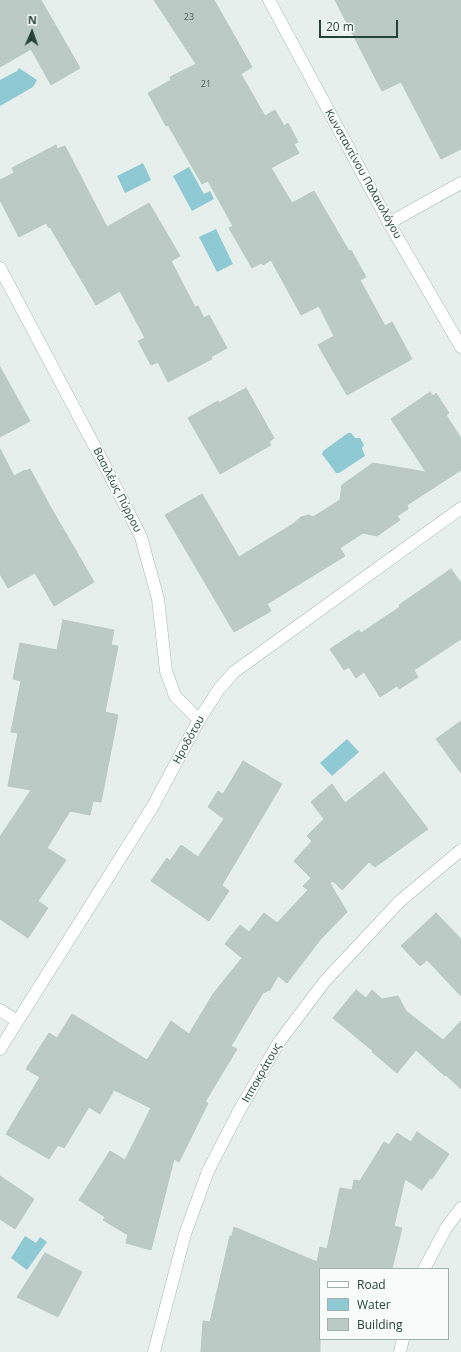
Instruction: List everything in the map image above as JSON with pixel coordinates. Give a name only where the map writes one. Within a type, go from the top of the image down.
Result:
[{"type":"street","name":"Κωνσταντίνου Παλαιολόγου","points":[[269,0],[389,223],[461,346]]},
{"type":"street","points":[[389,223],[461,183]]},
{"type":"street","name":"Βασιλέως Πύρρου","points":[[0,268],[141,537],[158,599],[166,671],[175,696],[199,720]]},
{"type":"street","name":"Ηροδότου","points":[[0,1049],[153,806],[199,720],[219,689],[234,672],[461,508]]},
{"type":"street","name":"Ιπποκράτους","points":[[154,1352],[185,1234],[208,1171],[239,1111],[279,1042],[325,981],[400,901],[461,850]]},
{"type":"street","points":[[0,1010],[17,1021]]},
{"type":"street","points":[[425,1268],[446,1228],[461,1208]]},
{"type":"street","points":[[400,1352],[403,1340]]},
{"type":"water","points":[[19,68],[37,80],[33,87],[0,106],[0,80],[17,71]]},
{"type":"water","points":[[143,163],[151,180],[125,193],[117,176]]},
{"type":"water","points":[[189,167],[204,194],[210,191],[214,199],[192,211],[173,176]]},
{"type":"water","points":[[216,229],[233,264],[217,272],[199,237]]},
{"type":"water","points":[[348,433],[351,433],[355,438],[360,438],[364,445],[362,448],[365,456],[339,473],[336,473],[322,454],[323,451]]},
{"type":"water","points":[[347,739],[359,752],[332,776],[320,763]]},
{"type":"water","points":[[25,1236],[36,1243],[40,1237],[47,1242],[27,1270],[11,1258]]},
{"type":"building","points":[[0,0],[41,0],[80,68],[51,85],[31,49],[0,67]]},
{"type":"building","points":[[154,0],[214,0],[252,67],[241,74],[265,116],[275,110],[284,126],[288,123],[298,142],[294,144],[299,153],[271,168],[292,203],[314,191],[366,277],[360,280],[385,326],[392,322],[412,359],[347,395],[318,345],[334,336],[319,306],[301,315],[271,260],[263,265],[261,263],[252,268],[229,228],[233,226],[208,181],[202,184],[168,125],[166,126],[148,93],[171,80],[170,77],[196,64]]},
{"type":"building","points":[[335,0],[461,0],[461,149],[441,159],[401,82],[382,91]]},
{"type":"building","points":[[56,145],[57,149],[65,146],[107,227],[149,203],[180,256],[171,261],[195,307],[198,306],[204,318],[209,315],[227,348],[211,357],[212,359],[168,382],[158,362],[151,365],[138,341],[145,338],[120,291],[96,305],[50,227],[49,228],[46,223],[19,237],[0,200],[0,180],[14,173],[12,168]]},
{"type":"building","points":[[0,367],[30,421],[0,437]]},
{"type":"building","points":[[246,388],[274,438],[269,442],[271,445],[220,474],[188,418],[218,401],[219,403]]},
{"type":"building","points":[[430,392],[433,396],[436,393],[449,413],[446,415],[461,438],[461,470],[407,505],[408,509],[397,516],[400,520],[377,536],[363,533],[340,548],[345,556],[267,604],[271,611],[234,632],[165,515],[202,494],[239,557],[293,524],[301,517],[309,515],[313,517],[340,500],[342,485],[373,463],[426,472],[391,419]]},
{"type":"building","points":[[0,449],[14,476],[30,469],[94,582],[54,606],[35,573],[8,588],[0,574]]},
{"type":"building","points":[[451,569],[461,583],[461,639],[414,670],[418,677],[399,689],[397,686],[380,697],[364,672],[356,678],[349,667],[344,670],[330,649],[359,630],[361,633],[400,607],[399,605]]},
{"type":"building","points":[[63,620],[114,630],[111,645],[118,646],[105,712],[118,715],[101,802],[93,801],[90,815],[70,811],[47,848],[66,860],[38,901],[48,908],[28,938],[0,919],[0,837],[31,790],[8,786],[18,733],[11,732],[21,681],[13,679],[20,643],[57,650]]},
{"type":"building","points":[[461,721],[461,773],[436,739]]},
{"type":"building","points":[[243,761],[282,784],[222,885],[229,891],[209,921],[151,881],[167,858],[170,861],[181,845],[198,857],[224,819],[208,807],[218,791],[223,794]]},
{"type":"building","points":[[384,772],[428,829],[375,867],[369,862],[342,890],[333,881],[330,883],[347,912],[320,940],[287,983],[278,976],[270,990],[263,993],[231,1046],[237,1049],[205,1102],[208,1103],[179,1162],[174,1159],[151,1250],[126,1243],[128,1235],[103,1220],[105,1217],[79,1200],[110,1151],[125,1160],[151,1108],[114,1090],[100,1114],[89,1107],[64,1148],[58,1145],[49,1159],[6,1134],[40,1077],[26,1069],[49,1033],[57,1038],[72,1014],[147,1060],[171,1021],[189,1034],[213,994],[242,958],[225,944],[240,925],[249,932],[264,913],[277,923],[308,890],[303,886],[311,878],[294,861],[312,841],[307,836],[324,819],[311,802],[332,784],[345,803]]},
{"type":"building","points":[[436,913],[461,939],[461,996],[427,960],[420,966],[401,946]]},
{"type":"building","points":[[356,990],[366,998],[372,990],[382,999],[398,996],[406,1011],[443,1040],[461,1021],[461,1089],[416,1050],[397,1073],[333,1018]]},
{"type":"building","points":[[417,1132],[449,1154],[432,1179],[430,1178],[422,1190],[405,1179],[394,1226],[402,1228],[392,1268],[319,1268],[320,1352],[201,1352],[203,1321],[210,1322],[230,1236],[232,1236],[234,1227],[317,1262],[320,1247],[327,1249],[340,1188],[352,1190],[354,1180],[360,1181],[384,1142],[389,1145],[397,1133],[411,1142]]},
{"type":"building","points":[[0,1176],[34,1199],[15,1229],[0,1219]]},
{"type":"building","points":[[45,1253],[82,1272],[58,1317],[17,1297]]}]
